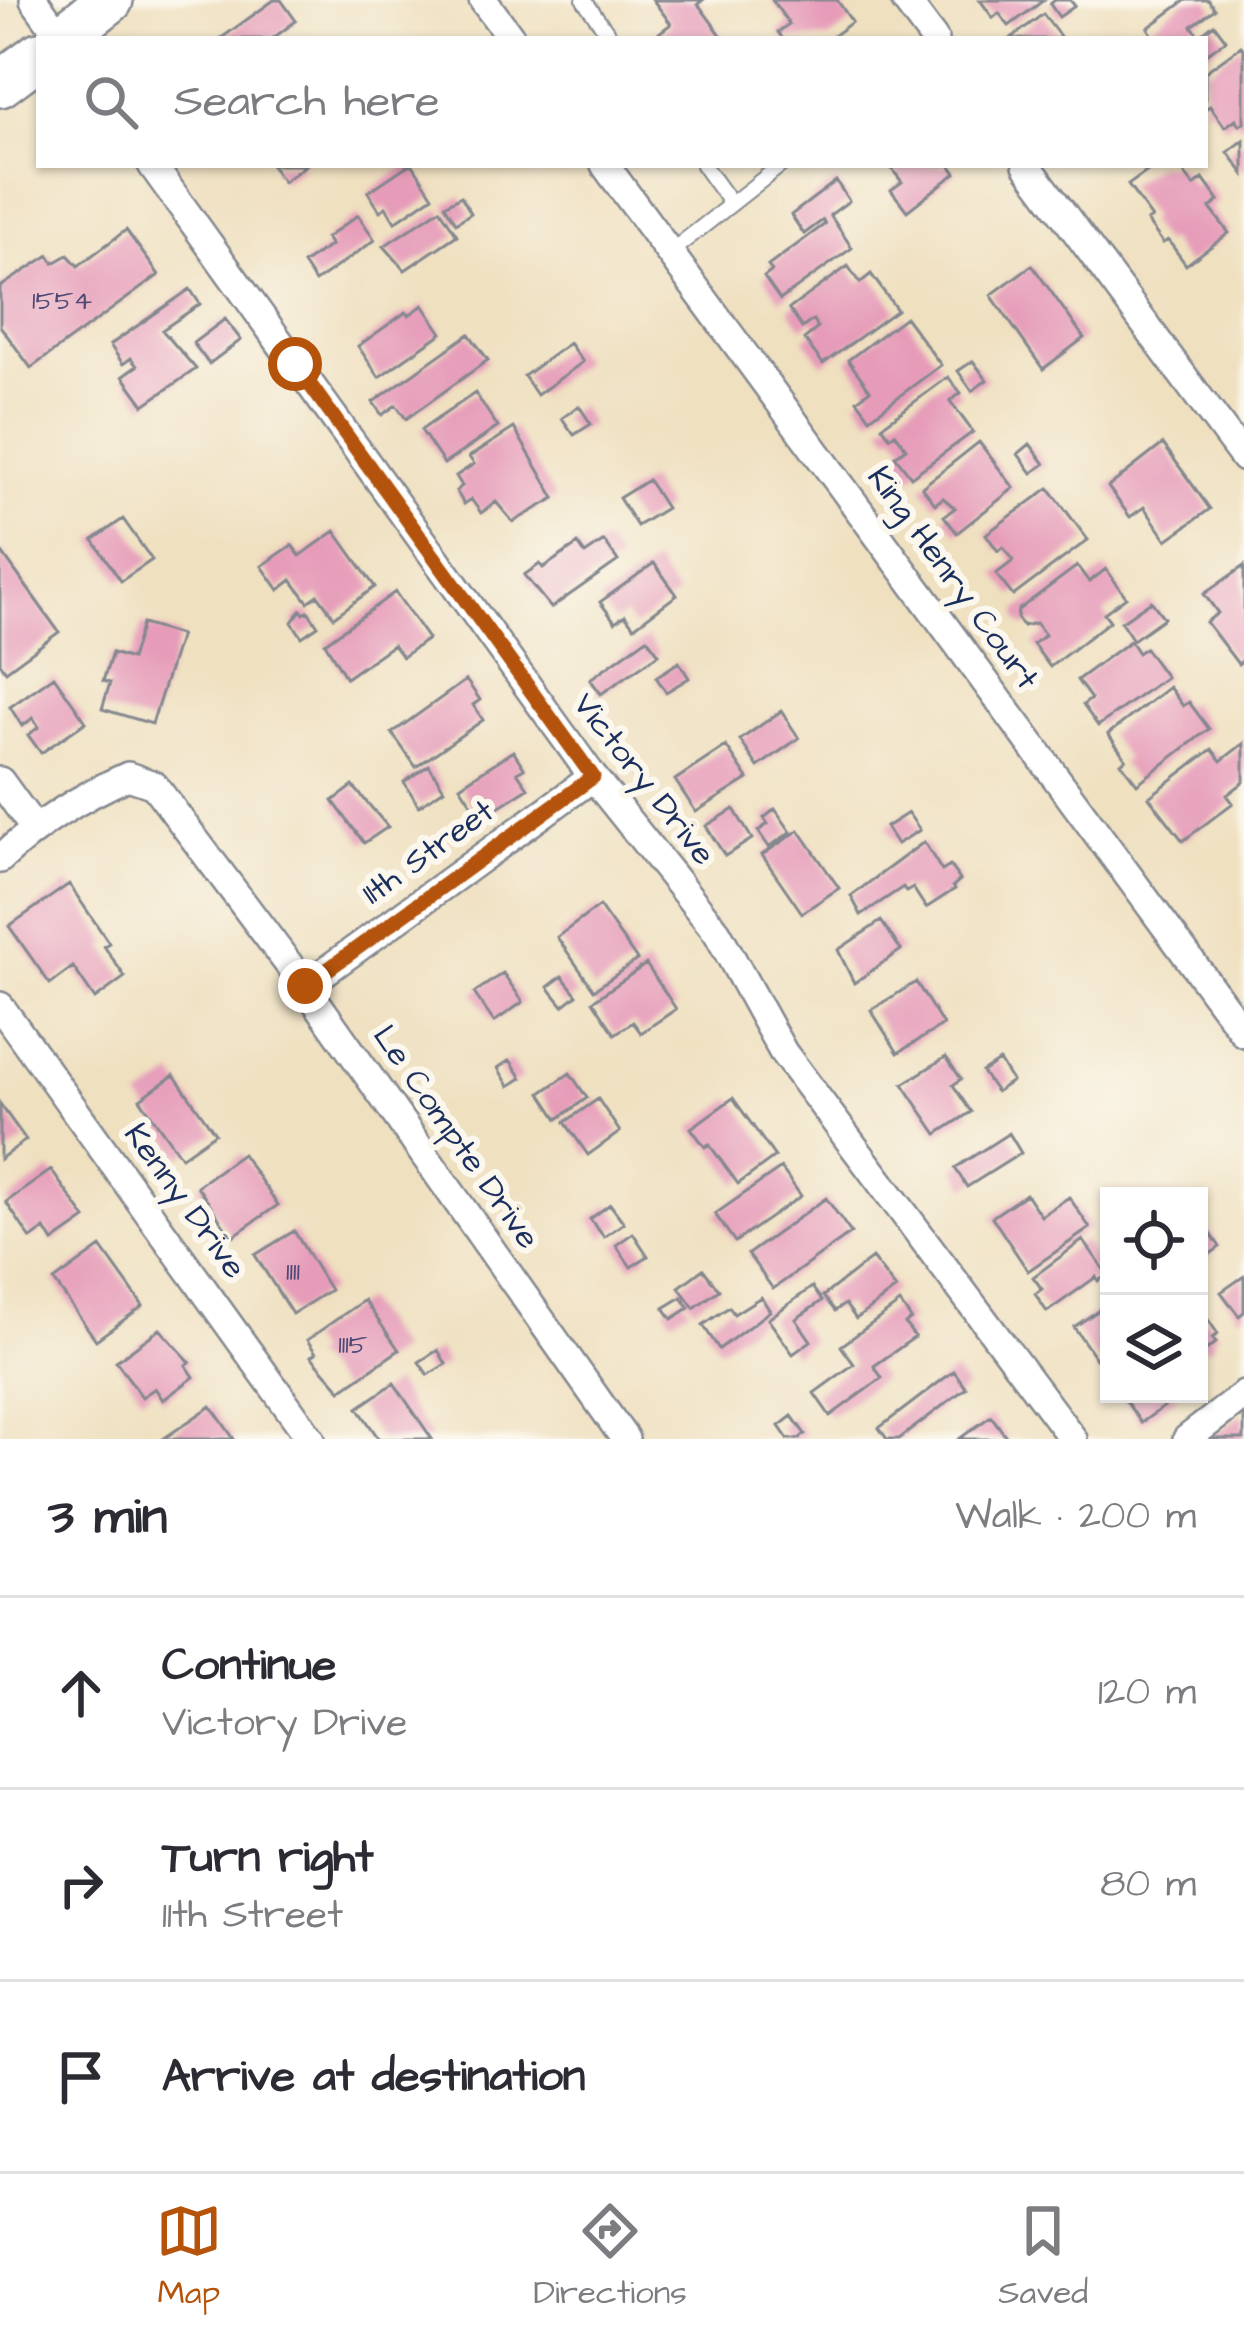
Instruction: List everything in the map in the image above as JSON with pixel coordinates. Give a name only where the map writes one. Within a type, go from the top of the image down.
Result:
[{"type":"highway","points":[[65,36],[110,0]]},
{"type":"highway","points":[[0,84],[36,57]]},
{"type":"street","points":[[34,0],[59,36]]},
{"type":"street","points":[[484,0],[510,36]]},
{"type":"street","points":[[905,0],[932,36]]},
{"type":"street","name":"Victory Drive","points":[[154,168],[593,777],[718,932],[783,1052],[1073,1439]]},
{"type":"street","name":"King Henry Court","points":[[607,168],[1244,1034]]},
{"type":"street","points":[[1029,168],[1244,458]]},
{"type":"street","name":"Le Compte Drive","points":[[34,828],[87,794],[128,776],[154,785],[305,986],[625,1439]]},
{"type":"street","name":"11th Street","points":[[305,986],[593,777]]},
{"type":"street","points":[[0,781],[34,828],[0,859]]},
{"type":"street","name":"Kenny Drive","points":[[0,1006],[310,1439]]},
{"type":"street","points":[[1187,1439],[1244,1395]]},
{"type":"lane","points":[[584,0],[610,36]]},
{"type":"lane","points":[[705,168],[731,204]]},
{"type":"lane","points":[[670,253],[777,168]]},
{"type":"building","points":[[274,0],[281,0],[296,21],[276,36],[224,36]]},
{"type":"building","points":[[653,0],[703,0],[698,4],[722,36],[655,36],[671,24]]},
{"type":"building","points":[[772,0],[837,0],[852,22],[833,36],[781,36],[778,32],[789,24]]},
{"type":"building","points":[[980,0],[1044,0],[1009,26],[999,13],[993,18]]},
{"type":"building","points":[[1070,0],[1075,6],[1059,17],[1050,4]]},
{"type":"building","points":[[1186,0],[1208,0],[1215,9],[1192,26],[1199,36],[1153,36],[1148,28]]},
{"type":"building","points":[[1043,14],[1060,36],[1014,36]]},
{"type":"building","points":[[1214,24],[1226,40],[1208,53],[1208,36],[1199,36]]},
{"type":"building","points":[[1241,46],[1244,50],[1244,122],[1240,125],[1236,119],[1225,127],[1208,107],[1208,70]]},
{"type":"building","points":[[1244,140],[1244,174],[1228,152]]},
{"type":"building","points":[[273,168],[302,168],[283,182]]},
{"type":"building","points":[[404,168],[415,168],[433,196],[395,222],[386,207],[380,211],[368,192]]},
{"type":"building","points":[[891,168],[952,168],[956,173],[907,211],[891,190],[902,182]]},
{"type":"building","points":[[1152,168],[1180,168],[1194,186],[1203,179],[1219,201],[1210,208],[1229,233],[1186,265],[1147,221],[1152,218],[1128,185]]},
{"type":"building","points":[[836,181],[849,201],[830,215],[852,248],[780,300],[764,277],[772,271],[768,266],[825,224],[823,220],[804,234],[791,215]]},
{"type":"building","points":[[461,196],[471,213],[456,223],[445,205]]},
{"type":"building","points":[[440,209],[457,235],[405,270],[384,246]]},
{"type":"building","points":[[358,215],[375,240],[315,282],[303,264],[331,245],[326,238]]},
{"type":"building","points":[[126,230],[159,275],[31,368],[0,326],[0,287],[49,255],[54,263],[68,255],[78,266]]},
{"type":"building","points":[[1032,265],[1084,338],[1043,369],[991,295]]},
{"type":"building","points":[[848,266],[860,283],[871,274],[897,310],[823,364],[804,339],[818,328],[813,320],[802,328],[789,309]]},
{"type":"building","points":[[190,289],[200,304],[162,330],[196,369],[144,405],[123,376],[137,366],[131,358],[123,364],[110,345]]},
{"type":"building","points":[[423,305],[442,333],[379,377],[358,346]]},
{"type":"building","points":[[905,317],[941,365],[870,418],[857,400],[870,390],[848,360]]},
{"type":"building","points":[[225,319],[241,340],[209,364],[193,343]]},
{"type":"building","points":[[469,334],[488,360],[406,419],[396,405],[382,415],[373,402]]},
{"type":"building","points":[[569,343],[583,362],[537,395],[524,376]]},
{"type":"building","points":[[973,361],[987,380],[972,391],[958,371]]},
{"type":"building","points":[[948,377],[961,393],[950,401],[973,432],[911,477],[895,456],[906,448],[895,433],[890,437],[882,426]]},
{"type":"building","points":[[475,393],[498,427],[444,464],[421,430]]},
{"type":"building","points":[[579,406],[591,424],[574,435],[562,418]]},
{"type":"building","points":[[514,428],[555,498],[513,522],[496,502],[481,513],[471,499],[464,504],[456,491],[462,486],[456,476],[474,464],[469,457]]},
{"type":"building","points":[[979,442],[1014,488],[957,533],[944,516],[955,508],[943,498],[935,504],[922,487]]},
{"type":"building","points":[[1030,444],[1045,464],[1032,473],[1018,454]]},
{"type":"building","points":[[1163,444],[1210,509],[1167,540],[1144,507],[1130,517],[1108,487]]},
{"type":"building","points":[[648,480],[666,508],[637,526],[619,498]]},
{"type":"building","points":[[1049,488],[1088,540],[1013,596],[996,574],[1013,561],[986,534]]},
{"type":"building","points":[[123,519],[152,560],[121,581],[93,540]]},
{"type":"building","points":[[335,531],[375,587],[334,617],[318,595],[308,602],[292,580],[279,590],[262,566],[292,545],[300,556]]},
{"type":"building","points":[[604,541],[618,561],[551,608],[524,575],[578,544],[585,554]]},
{"type":"building","points":[[0,550],[59,632],[6,671],[0,663]]},
{"type":"building","points":[[654,563],[677,595],[634,627],[625,615],[615,622],[600,602]]},
{"type":"building","points":[[1077,566],[1089,582],[1106,569],[1126,597],[1104,613],[1110,621],[1050,667],[1033,644],[1045,635],[1036,623],[1023,626],[1018,610]]},
{"type":"building","points":[[1244,566],[1244,660],[1238,664],[1206,622],[1218,613],[1204,594]]},
{"type":"building","points":[[395,592],[428,639],[402,657],[393,645],[346,678],[325,643]]},
{"type":"building","points":[[1151,601],[1164,618],[1133,640],[1121,622]]},
{"type":"building","points":[[301,610],[308,611],[318,626],[302,637],[292,622]]},
{"type":"building","points":[[142,624],[180,635],[152,724],[102,709],[110,683],[103,681],[112,653],[131,659]]},
{"type":"building","points":[[647,638],[659,654],[601,694],[590,679]]},
{"type":"building","points":[[1130,641],[1138,653],[1145,648],[1166,677],[1098,726],[1083,705],[1091,699],[1077,680]]},
{"type":"building","points":[[679,662],[689,678],[666,692],[656,677]]},
{"type":"building","points":[[54,676],[86,722],[41,753],[28,735],[39,727],[33,718],[22,726],[10,707]]},
{"type":"building","points":[[466,680],[480,700],[473,705],[483,720],[416,767],[392,733]]},
{"type":"building","points":[[1169,687],[1183,706],[1189,702],[1209,729],[1137,784],[1108,734]]},
{"type":"building","points":[[781,711],[799,738],[758,767],[740,740]]},
{"type":"building","points":[[1244,743],[1244,782],[1227,795],[1233,803],[1183,841],[1149,797],[1212,749],[1221,761]]},
{"type":"building","points":[[726,746],[748,779],[696,812],[675,780]]},
{"type":"building","points":[[513,751],[524,768],[517,772],[528,788],[481,818],[460,786]]},
{"type":"building","points":[[429,765],[444,789],[419,806],[404,782]]},
{"type":"building","points":[[353,786],[388,827],[364,843],[333,801]]},
{"type":"building","points":[[734,809],[752,839],[725,856],[706,826]]},
{"type":"building","points":[[775,809],[791,832],[769,847],[758,831],[768,824],[764,818]]},
{"type":"building","points":[[908,813],[920,830],[897,844],[886,827]]},
{"type":"building","points":[[799,830],[839,888],[802,913],[762,855]]},
{"type":"building","points":[[924,842],[942,871],[950,866],[960,880],[955,889],[926,908],[913,888],[906,892],[903,887],[861,915],[851,896]]},
{"type":"building","points":[[69,884],[109,943],[104,946],[125,977],[95,999],[73,967],[50,984],[9,926]]},
{"type":"building","points":[[599,906],[637,960],[594,990],[557,937]]},
{"type":"building","points":[[881,921],[901,950],[854,983],[838,950]]},
{"type":"building","points":[[646,964],[676,1009],[641,1033],[633,1022],[615,1034],[593,1001]]},
{"type":"building","points":[[503,973],[523,1002],[494,1022],[474,993]]},
{"type":"building","points":[[562,976],[577,995],[563,1006],[548,987]]},
{"type":"building","points":[[916,982],[943,1025],[898,1053],[871,1010]]},
{"type":"building","points":[[946,1057],[961,1079],[953,1085],[971,1112],[937,1134],[903,1084]]},
{"type":"building","points":[[510,1060],[522,1078],[509,1086],[498,1068]]},
{"type":"building","points":[[999,1061],[1012,1081],[996,1092],[982,1072]]},
{"type":"building","points":[[570,1073],[587,1098],[558,1119],[541,1093]]},
{"type":"building","points":[[174,1075],[215,1133],[181,1157],[140,1099]]},
{"type":"building","points":[[733,1098],[775,1157],[738,1184],[691,1128]]},
{"type":"building","points":[[598,1099],[620,1132],[588,1155],[565,1122]]},
{"type":"building","points":[[0,1104],[26,1140],[0,1159]]},
{"type":"building","points":[[1009,1133],[1021,1153],[967,1187],[955,1168]]},
{"type":"building","points":[[242,1154],[278,1205],[232,1237],[197,1186]]},
{"type":"building","points":[[781,1168],[801,1196],[735,1242],[715,1214]]},
{"type":"building","points":[[51,1170],[86,1219],[53,1242],[45,1229],[31,1239],[6,1202]]},
{"type":"building","points":[[1026,1194],[1041,1216],[1069,1197],[1090,1228],[1028,1271],[992,1217]]},
{"type":"building","points":[[826,1198],[851,1233],[773,1289],[748,1254]]},
{"type":"building","points":[[610,1204],[624,1223],[604,1237],[590,1219]]},
{"type":"building","points":[[294,1231],[330,1290],[292,1314],[255,1255]]},
{"type":"building","points":[[1208,1232],[1220,1247],[1208,1256]]},
{"type":"building","points":[[633,1233],[648,1256],[631,1267],[616,1245]]},
{"type":"building","points":[[1083,1240],[1100,1264],[1100,1280],[1096,1277],[1047,1312],[1035,1294],[1042,1289],[1033,1277]]},
{"type":"building","points":[[101,1247],[143,1306],[96,1340],[54,1281]]},
{"type":"building","points":[[872,1258],[896,1289],[856,1319],[845,1304],[835,1311],[823,1296]]},
{"type":"building","points":[[703,1269],[719,1290],[694,1308],[679,1287]]},
{"type":"building","points":[[1244,1276],[1244,1312],[1239,1316],[1221,1292]]},
{"type":"building","points":[[812,1287],[822,1301],[796,1319],[811,1341],[793,1354],[768,1319]]},
{"type":"building","points":[[682,1297],[689,1308],[672,1319],[664,1308]]},
{"type":"building","points":[[761,1297],[770,1311],[719,1349],[703,1325],[729,1307],[734,1314]]},
{"type":"building","points":[[364,1300],[399,1350],[341,1390],[311,1356],[316,1353],[307,1340]]},
{"type":"building","points":[[900,1303],[911,1319],[905,1324],[915,1337],[874,1366],[882,1378],[830,1416],[814,1393],[854,1364],[841,1346]]},
{"type":"building","points":[[1100,1309],[1100,1357],[1096,1359],[1074,1327]]},
{"type":"building","points":[[1208,1319],[1218,1334],[1212,1338],[1216,1343],[1208,1349]]},
{"type":"building","points":[[160,1329],[190,1362],[186,1365],[194,1377],[163,1400],[155,1388],[142,1397],[116,1361]]},
{"type":"building","points":[[438,1350],[446,1364],[428,1375],[419,1362]]},
{"type":"building","points":[[954,1371],[966,1388],[899,1439],[887,1439],[879,1428]]},
{"type":"building","points":[[394,1383],[432,1439],[379,1439],[358,1408]]},
{"type":"building","points":[[1127,1403],[1169,1403],[1141,1423]]},
{"type":"building","points":[[211,1406],[234,1439],[163,1439]]},
{"type":"building","points":[[1244,1414],[1244,1439],[1209,1439]]},
{"type":"building","points":[[792,1416],[805,1434],[799,1439],[788,1439],[779,1426]]},
{"type":"building","points":[[991,1416],[1008,1439],[959,1439]]},
{"type":"route","points":[[295,364],[593,777],[305,986]]}]
